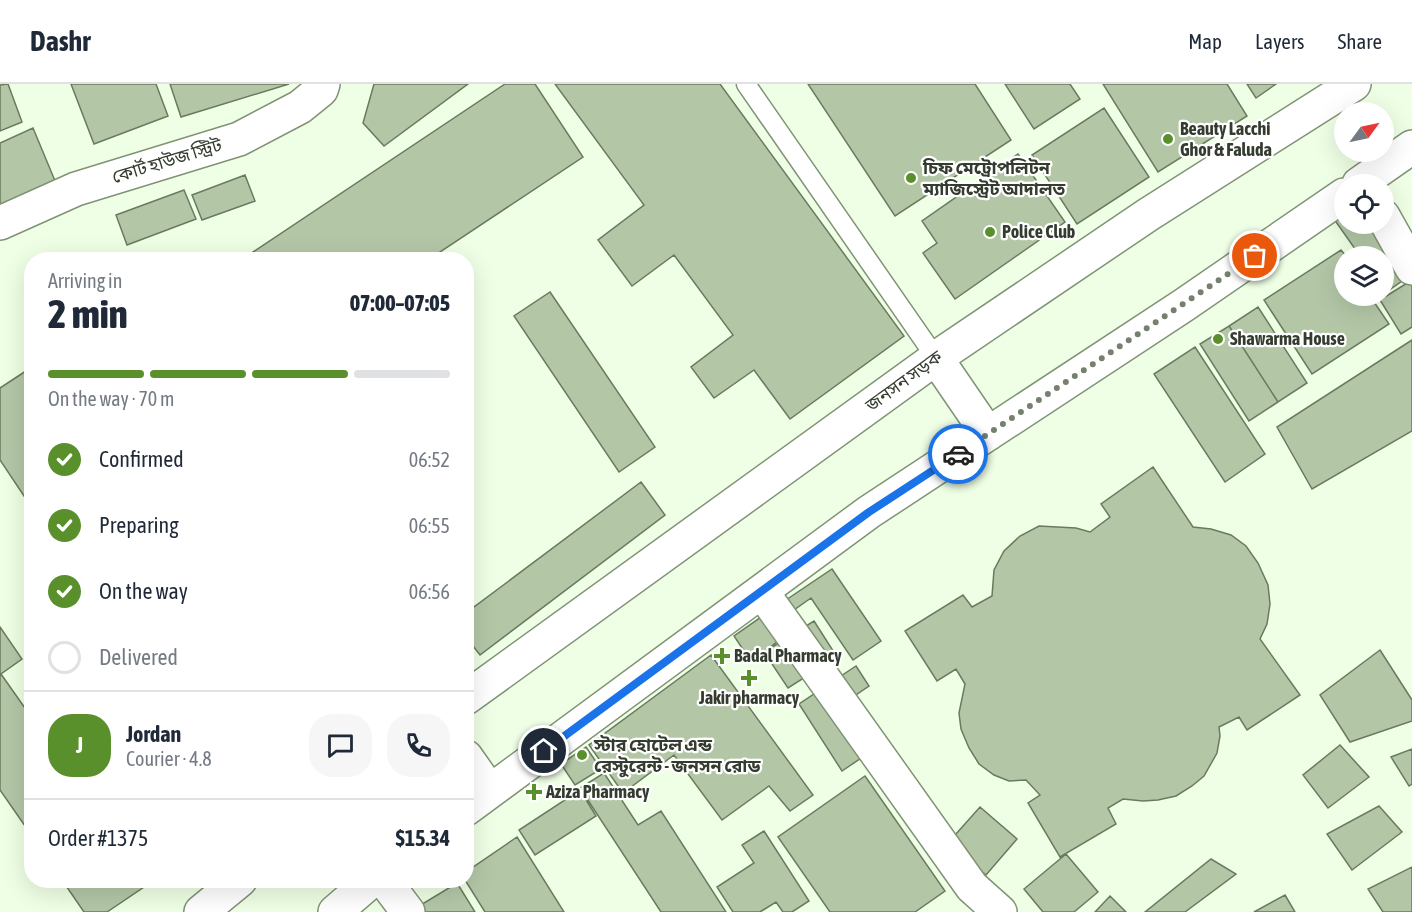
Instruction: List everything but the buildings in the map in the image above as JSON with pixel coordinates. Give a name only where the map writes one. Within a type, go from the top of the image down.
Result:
[{"type":"main road","name":"কোর্ট হাউজ স্ট্রিট","points":[[0,223],[76,189],[239,139],[300,106],[321,90],[323,84]]},
{"type":"main road","name":"জনসন সড়ক","points":[[474,692],[936,358],[1149,214],[1354,84]]},
{"type":"main road","points":[[1375,174],[1412,147]]},
{"type":"main road","points":[[478,800],[869,512],[1184,305],[1334,202]]},
{"type":"main road","points":[[1393,234],[1412,268]]},
{"type":"main road","points":[[936,358],[988,434]]},
{"type":"main road","points":[[762,592],[972,887],[1000,912]]},
{"type":"main road","points":[[201,912],[230,888]]},
{"type":"main road","points":[[335,912],[363,888]]},
{"type":"main road","points":[[390,888],[408,912]]},
{"type":"lane","points":[[746,84],[936,358]]},
{"type":"way so far","points":[[958,454],[1255,256]]},
{"type":"place","name":"Beauty Lacchi Ghor & Faluda","points":[[1168,139]]},
{"type":"place","name":"চিফ মেট্রোপলিটন ম্যাজিস্ট্রেট আদালত","points":[[911,178]]},
{"type":"place","name":"Police Club","points":[[990,232]]},
{"type":"place","name":"Shawarma House","points":[[1218,339]]},
{"type":"place","name":"Badal Pharmacy","points":[[722,656]]},
{"type":"place","name":"Jakir pharmacy","points":[[749,678]]},
{"type":"place","name":"স্টার হোটেল এন্ড রেস্টুরেন্ট - জনসন রোড","points":[[582,755]]},
{"type":"place","name":"Aziza Pharmacy","points":[[534,792]]},
{"type":"route","points":[[544,751],[869,512],[958,454]]}]
